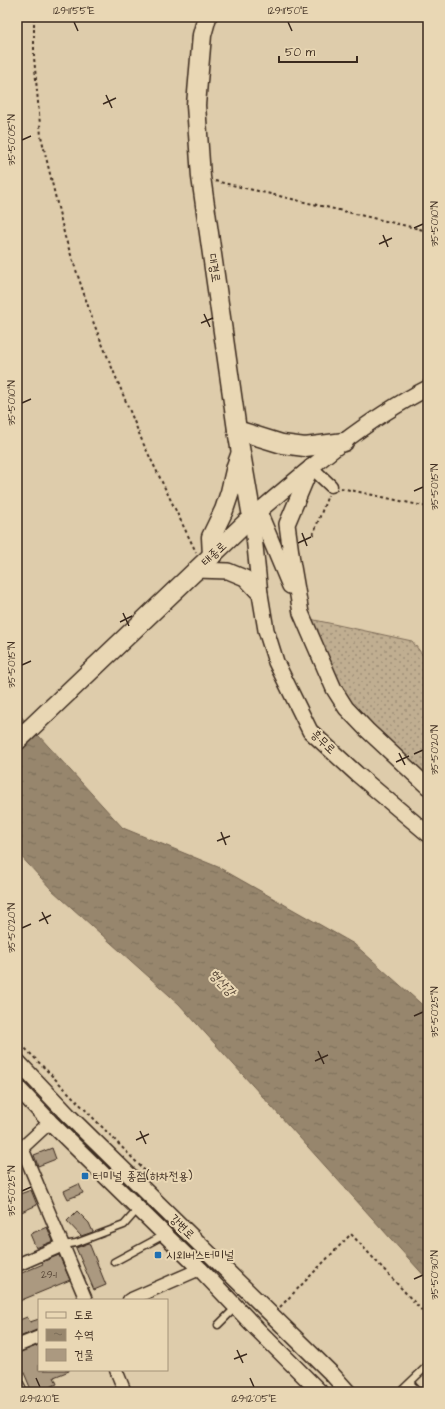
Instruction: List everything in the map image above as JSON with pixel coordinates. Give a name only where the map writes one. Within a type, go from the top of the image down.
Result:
[{"type":"main road","name":"대경로","points":[[207,17],[202,35],[196,105],[201,177],[237,430],[254,513]]},
{"type":"main road","points":[[237,430],[282,444],[305,447],[344,442]]},
{"type":"main road","points":[[203,564],[211,538],[224,510],[241,453]]},
{"type":"main road","name":"태종로","points":[[17,742],[203,564],[254,513]]},
{"type":"street","name":"태종로","points":[[254,513],[344,442],[387,412],[428,388]]},
{"type":"street","points":[[301,613],[287,524],[311,467],[331,486]]},
{"type":"street","points":[[254,513],[301,613],[334,689],[346,708],[367,730],[428,787]]},
{"type":"street","name":"흥무로","points":[[254,513],[260,594],[266,630],[276,662],[310,732],[428,834]]},
{"type":"street","points":[[203,564],[228,571],[245,578],[260,594]]},
{"type":"street","name":"강변로","points":[[17,1062],[331,1373],[348,1392]]},
{"type":"street","name":"강변로","points":[[17,1087],[50,1122],[200,1269],[320,1392]]},
{"type":"street","points":[[50,1122],[19,1149],[63,1245],[86,1299]]},
{"type":"street","points":[[17,1264],[63,1245]]},
{"type":"street","points":[[131,1299],[200,1269]]},
{"type":"street","points":[[17,1346],[38,1337]]},
{"type":"street","points":[[116,1371],[125,1392]]},
{"type":"street","points":[[17,1384],[20,1392]]},
{"type":"lane","points":[[63,1245],[76,1243],[124,1225],[138,1209]]},
{"type":"lane","points":[[114,1262],[164,1235]]},
{"type":"lane","points":[[218,1325],[236,1307]]},
{"type":"lane","points":[[400,1392],[428,1365]]},
{"type":"lane","points":[[410,1383],[419,1392]]},
{"type":"path","points":[[34,17],[34,57],[41,136],[65,237],[94,324],[143,442],[203,564]]},
{"type":"path","points":[[201,177],[428,231]]},
{"type":"path","points":[[313,535],[331,486],[428,507]]},
{"type":"path","points":[[17,1040],[152,1178]]},
{"type":"path","points":[[279,1309],[351,1234],[428,1317]]},
{"type":"shaded area","points":[[310,619],[412,641],[428,662],[428,777],[350,705]]},
{"type":"water","name":"형산강","points":[[17,712],[123,828],[218,867],[354,944],[428,1010],[428,1280],[179,1004],[52,890],[17,852]]},
{"type":"building","points":[[52,1148],[56,1159],[38,1166],[34,1155]]},
{"type":"building","points":[[79,1184],[83,1193],[68,1199],[64,1191]]},
{"type":"building","points":[[31,1190],[37,1205],[17,1214],[17,1195]]},
{"type":"building","points":[[77,1211],[89,1223],[93,1232],[81,1236],[67,1221]]},
{"type":"building","points":[[47,1227],[53,1241],[36,1248],[30,1234]]},
{"type":"building","points":[[89,1243],[106,1285],[94,1290],[76,1248]]},
{"type":"building","points":[[59,1255],[70,1280],[17,1302],[17,1275],[43,1264],[42,1262]]},
{"type":"building","points":[[27,1317],[30,1322],[38,1319],[38,1329],[17,1338],[17,1321]]},
{"type":"building","points":[[38,1345],[38,1371],[69,1371],[54,1377],[57,1384],[38,1392],[32,1392],[17,1353]]},
{"type":"place","name":"터미널 종점(하차전용)","points":[[85,1176]]},
{"type":"place","name":"시외버스터미널","points":[[158,1255]]}]
